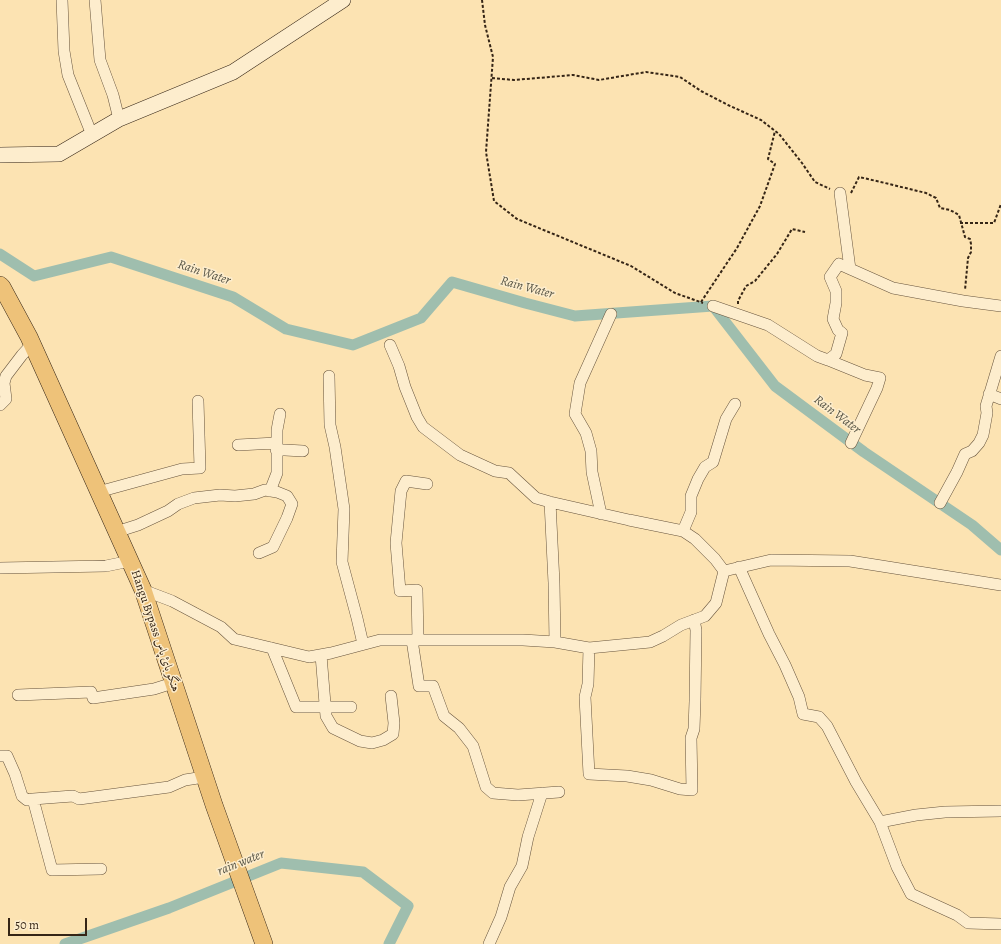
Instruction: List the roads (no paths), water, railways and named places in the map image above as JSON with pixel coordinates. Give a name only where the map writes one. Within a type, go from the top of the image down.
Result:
[{"type":"main road","name":"Hangu Bypass ہنگو بائ پاس","points":[[0,285],[32,344],[143,590],[204,777],[264,944]]},
{"type":"street","points":[[62,0],[64,51],[68,75],[92,135]]},
{"type":"street","points":[[95,0],[100,60],[113,95],[119,119]]},
{"type":"street","points":[[0,155],[59,154],[119,119],[233,72],[343,0]]},
{"type":"street","points":[[840,193],[850,269]]},
{"type":"street","points":[[828,360],[836,354],[842,333],[838,330],[833,319],[836,303],[836,291],[830,277],[839,264],[893,288],[963,301],[1001,306]]},
{"type":"street","points":[[713,306],[768,325],[817,356],[865,375],[880,378],[877,388],[851,443]]},
{"type":"street","points":[[601,514],[592,472],[591,451],[586,433],[575,414],[580,383],[611,314]]},
{"type":"street","points":[[0,404],[6,399],[4,383],[6,376],[32,344]]},
{"type":"street","points":[[390,345],[399,366],[405,387],[423,427],[460,455],[495,471],[509,473],[536,498],[601,514],[683,531],[695,539],[715,559],[724,571]]},
{"type":"street","points":[[940,503],[965,454],[972,451],[979,443],[983,435],[987,413],[986,406],[1001,356]]},
{"type":"street","points":[[329,376],[330,425],[335,447],[344,509],[342,562],[357,618],[362,644]]},
{"type":"street","points":[[989,394],[1001,399]]},
{"type":"street","points":[[98,492],[182,469],[200,468],[198,401]]},
{"type":"street","points":[[683,531],[691,512],[691,496],[705,468],[713,462],[726,419],[735,404]]},
{"type":"street","points":[[270,491],[277,473],[276,447],[280,414]]},
{"type":"street","points":[[238,445],[276,447],[285,450],[303,451]]},
{"type":"street","points":[[427,484],[406,482],[401,491],[396,543],[400,591],[417,590],[415,640],[419,686],[433,686],[444,716],[459,728],[473,746],[486,787],[493,793],[518,795],[559,792]]},
{"type":"street","points":[[116,532],[138,525],[168,511],[178,504],[194,498],[220,495],[254,494],[265,490],[287,496],[292,504],[287,518],[272,547],[259,553]]},
{"type":"street","points":[[550,502],[554,583],[554,642]]},
{"type":"street","points":[[724,571],[771,560],[850,561],[1001,585]]},
{"type":"street","points":[[0,568],[106,566],[130,561]]},
{"type":"street","points":[[739,568],[785,665],[799,697],[803,714],[819,717],[827,726],[856,782],[880,822],[897,867],[911,894],[957,915],[968,923],[1001,924]]},
{"type":"street","points":[[143,590],[186,608],[221,627],[234,639],[309,657],[380,640],[523,640],[554,642],[589,648],[650,642],[681,625],[705,616],[716,603],[724,571]]},
{"type":"street","points":[[589,648],[588,684],[585,697],[589,774],[627,776],[651,780],[680,789],[692,790],[691,738],[694,729],[696,630],[694,620]]},
{"type":"street","points":[[272,648],[296,707],[351,707]]},
{"type":"street","points":[[321,655],[326,716],[333,728],[360,741],[372,743],[383,740],[393,734],[394,723],[391,696]]},
{"type":"street","points":[[18,695],[91,692],[93,698],[154,689],[173,683]]},
{"type":"street","points":[[0,756],[7,756],[16,774],[22,796],[27,800],[73,796],[79,800],[169,787],[185,780],[204,777]]},
{"type":"street","points":[[490,944],[501,918],[510,887],[522,866],[528,837],[542,793]]},
{"type":"street","points":[[32,800],[52,870],[101,869]]},
{"type":"street","points":[[880,822],[916,815],[945,812],[1001,811]]},
{"type":"waterway","name":"Rain Water","points":[[0,254],[34,276],[111,257],[233,297],[286,329],[353,345],[421,318],[452,282],[575,316],[713,306],[775,386],[864,452],[972,525],[1001,550]]},
{"type":"waterway","name":"rain water","points":[[65,944],[169,908],[281,863],[363,872],[408,906],[389,944]]}]
